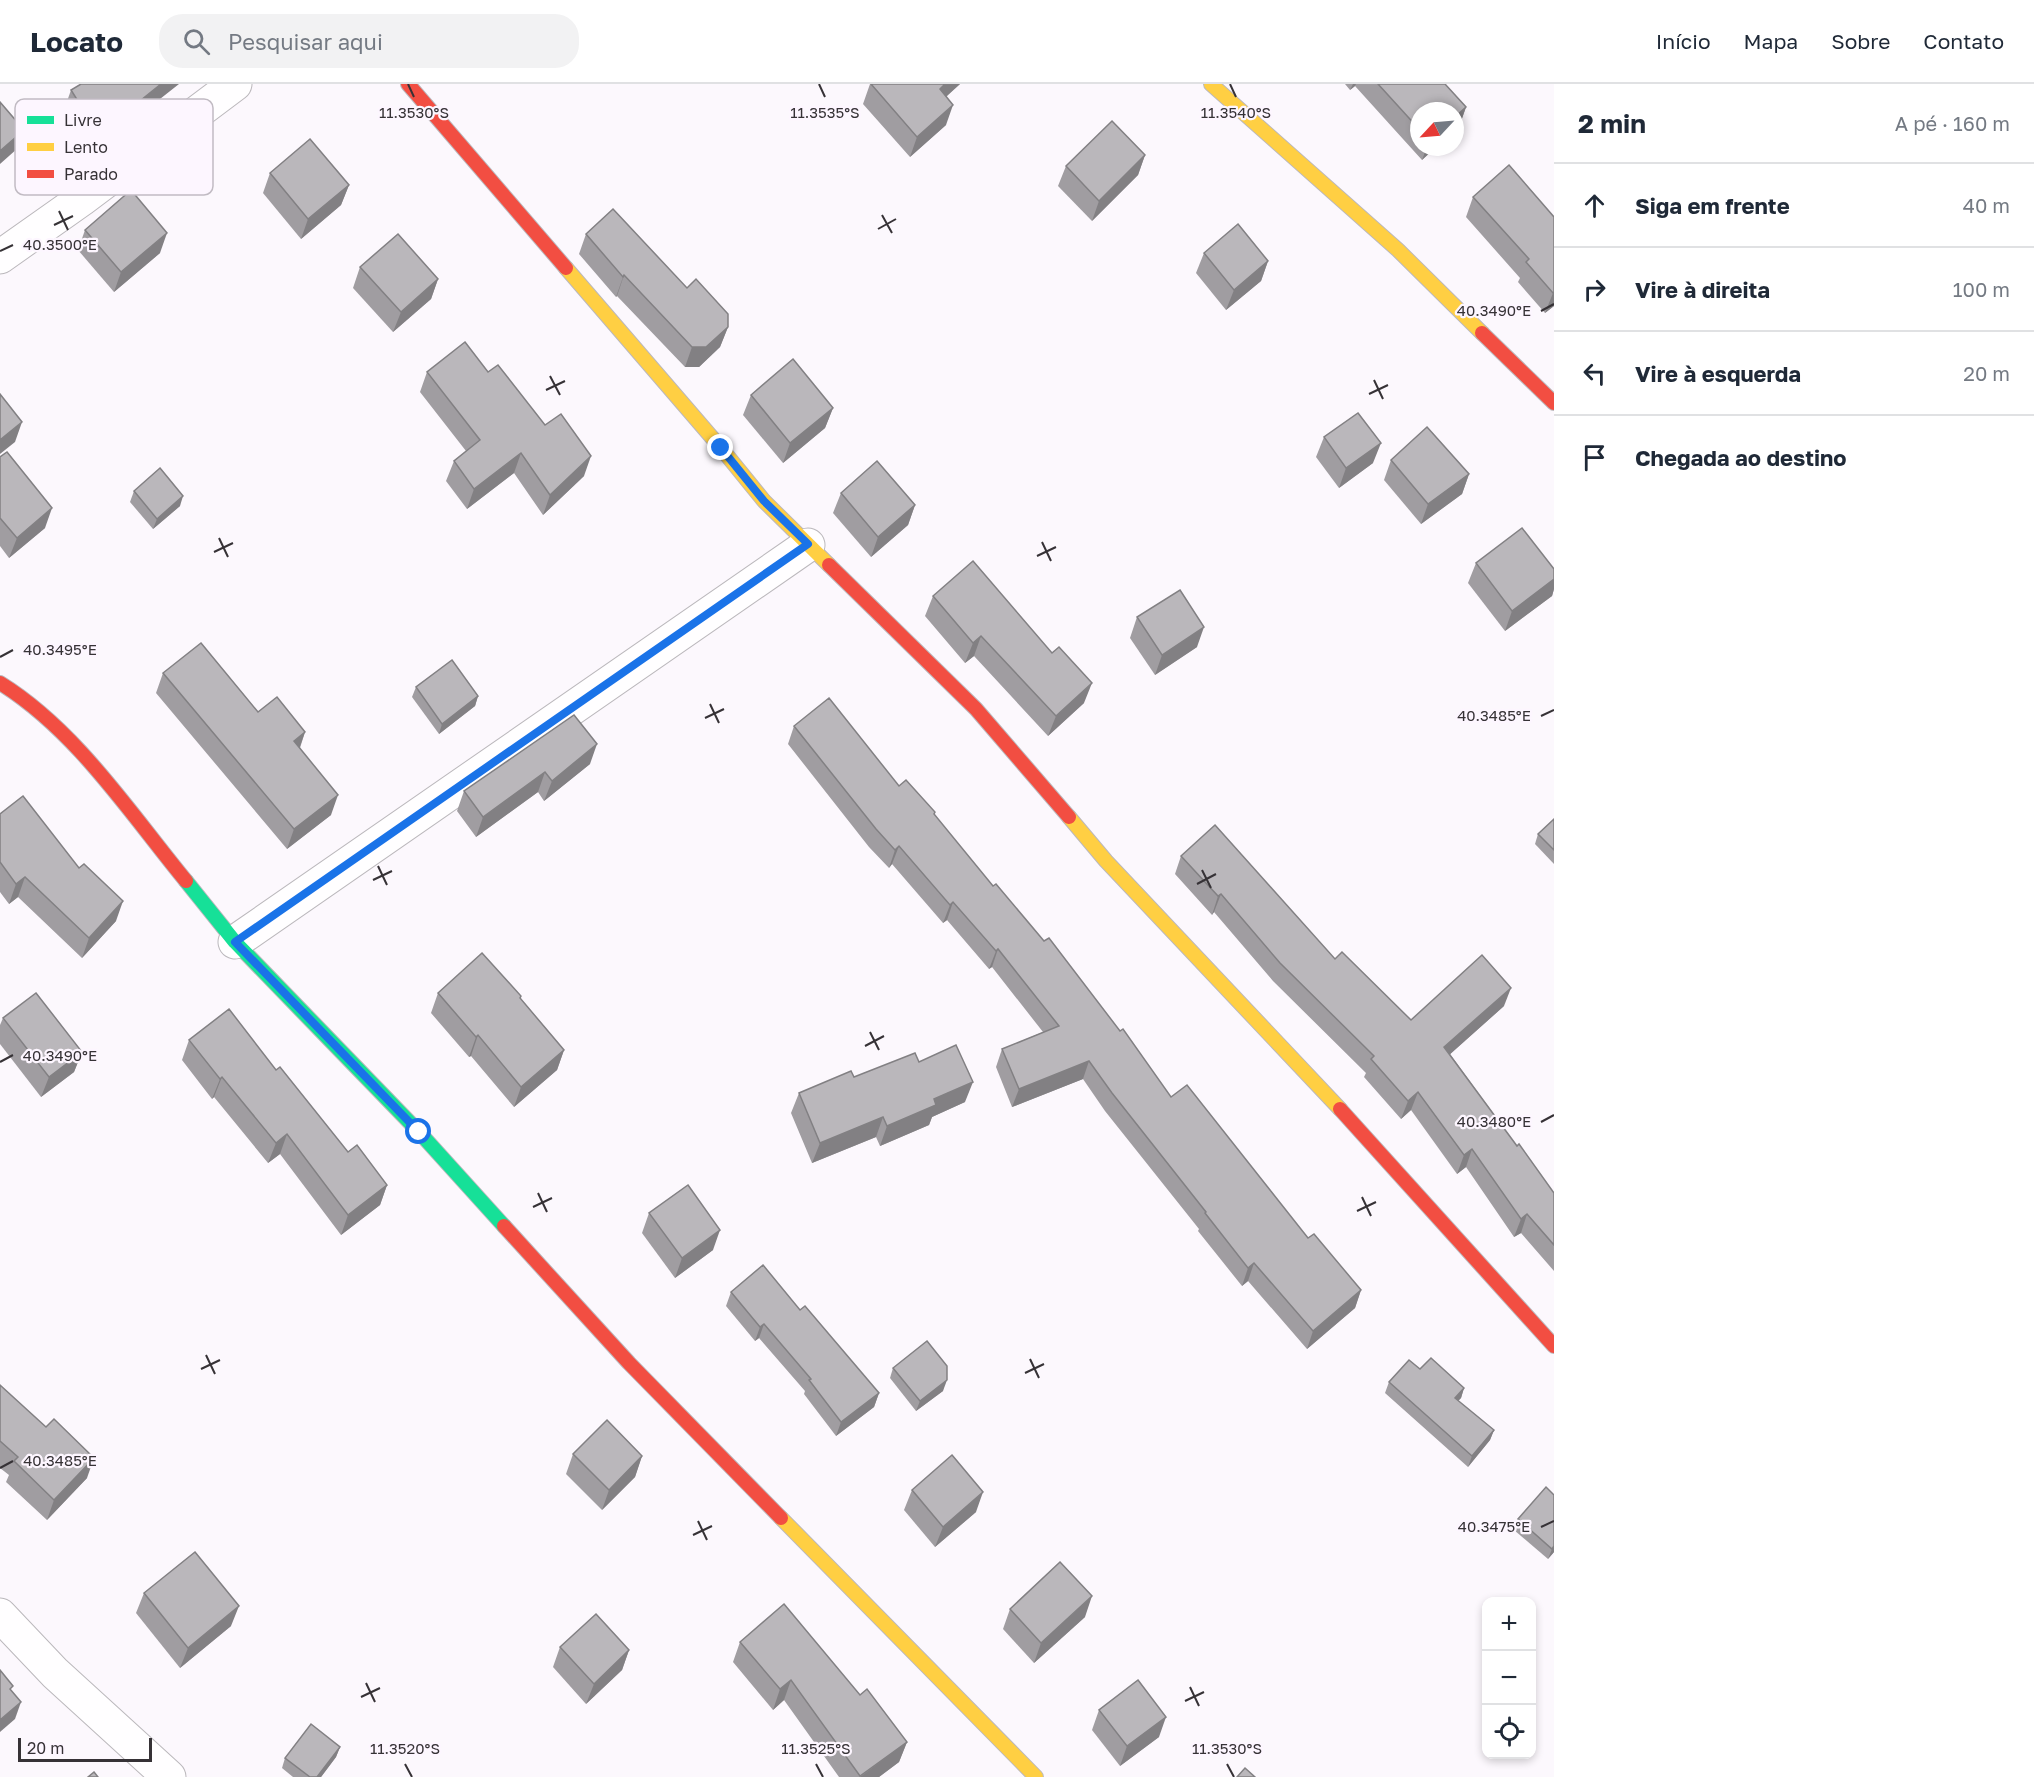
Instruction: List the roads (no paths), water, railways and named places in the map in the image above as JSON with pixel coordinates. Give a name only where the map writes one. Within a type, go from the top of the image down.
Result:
[{"type":"street","points":[[213,101],[235,84]]},
{"type":"street","points":[[408,84],[764,501],[976,709],[1106,861],[1316,1082],[1554,1346]]},
{"type":"street","points":[[1211,84],[1398,250],[1554,403]]},
{"type":"street","points":[[0,257],[87,195]]},
{"type":"street","points":[[235,942],[808,544]]},
{"type":"street","points":[[0,683],[16,693],[79,749],[235,942],[419,1132],[629,1363],[1036,1777]]},
{"type":"street","points":[[0,1615],[56,1673],[169,1777]]}]
